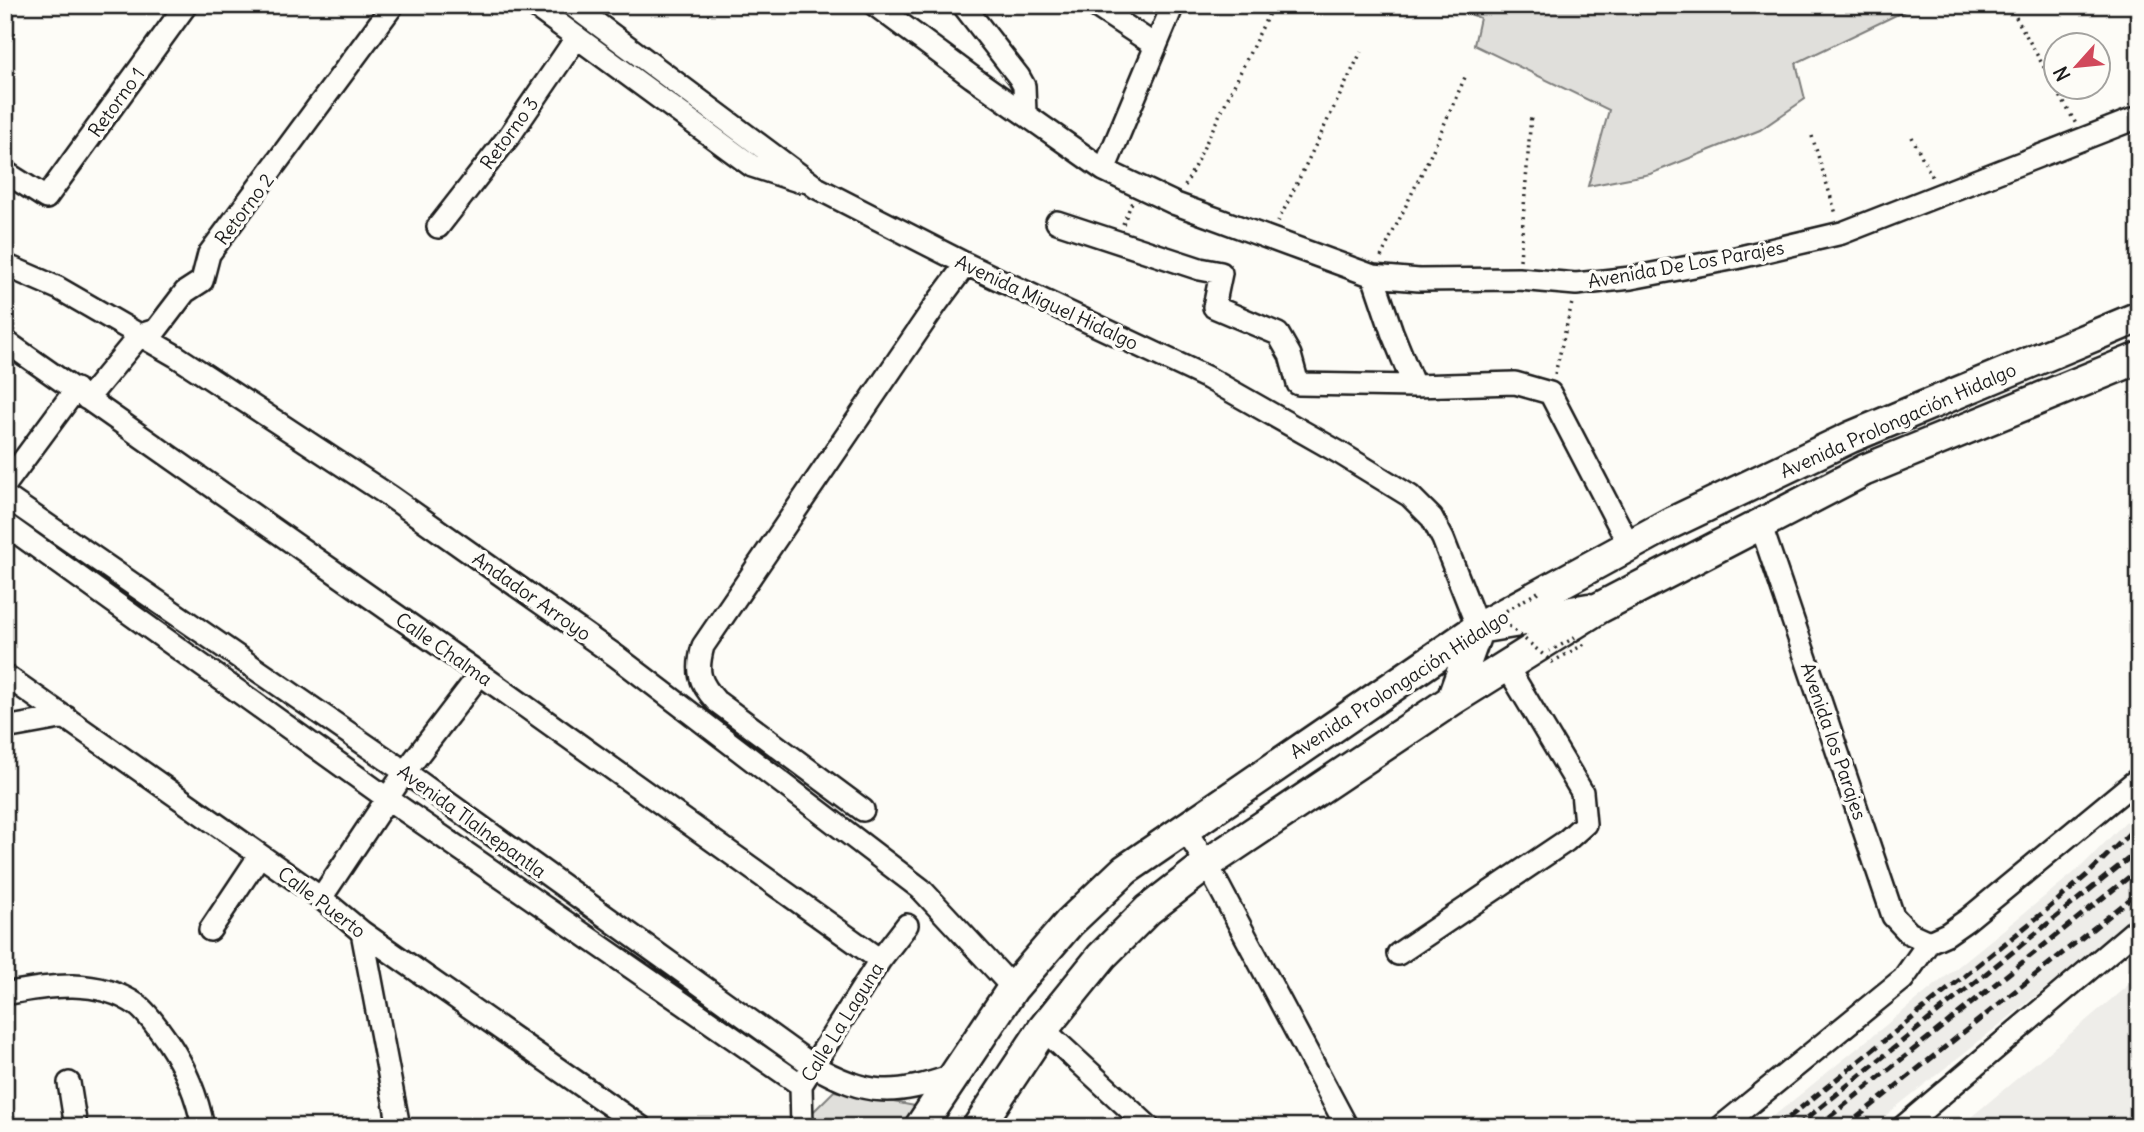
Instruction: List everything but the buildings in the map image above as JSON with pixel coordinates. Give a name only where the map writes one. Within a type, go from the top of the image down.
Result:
[{"type":"highway","name":"Avenida Prolongación Hidalgo","points":[[920,1127],[1013,988],[1079,914],[1125,870],[1478,628],[1669,524],[1851,437],[2139,317]]},
{"type":"highway","name":"Avenida Prolongación Hidalgo","points":[[978,1127],[1043,1029],[1102,956],[1148,909],[1207,864],[1452,700],[1599,608],[1865,470],[2139,358]]},
{"type":"highway","points":[[1851,437],[1865,470]]},
{"type":"highway","points":[[1452,700],[1478,628],[1599,608]]},
{"type":"street","name":"Retorno 1","points":[[5,172],[46,198],[186,5]]},
{"type":"street","name":"Retorno 2","points":[[5,485],[82,394],[140,335],[156,330],[185,292],[202,281],[209,254],[393,5]]},
{"type":"street","points":[[533,5],[752,166],[817,188]]},
{"type":"street","name":"Avenida Miguel Hidalgo","points":[[572,5],[817,188],[966,264],[1208,378],[1410,496],[1432,518],[1443,539],[1478,628]]},
{"type":"street","name":"Avenida De Los Parajes","points":[[875,5],[1104,170],[1176,204],[1373,276],[1419,280],[1519,279],[1576,284],[1631,278],[1736,258],[1842,233],[2139,117]]},
{"type":"street","points":[[963,5],[1019,77],[1024,86],[1026,113]]},
{"type":"street","points":[[1094,5],[1156,46]]},
{"type":"street","points":[[1104,170],[1173,5]]},
{"type":"street","name":"Retorno 3","points":[[438,227],[510,135],[577,37]]},
{"type":"street","points":[[1057,222],[1200,269],[1221,273],[1214,307],[1278,334],[1290,355],[1298,384],[1414,386],[1515,383],[1550,393],[1629,545]]},
{"type":"street","points":[[863,810],[716,701],[702,685],[698,664],[703,646],[966,264]]},
{"type":"street","name":"Andador Arroyo","points":[[5,265],[58,288],[176,356],[391,497],[616,656],[921,889],[1013,988]]},
{"type":"street","points":[[1373,276],[1414,386]]},
{"type":"street","name":"Calle Chalma","points":[[5,341],[480,674],[880,960]]},
{"type":"street","name":"Avenida Tlalnepantla","points":[[5,496],[405,772],[812,1065],[836,1078],[871,1089],[889,1091],[921,1087],[955,1074]]},
{"type":"street","name":"Avenida los Parajes","points":[[1760,523],[1893,916],[1909,933],[1929,942]]},
{"type":"street","name":"Avenida Tlalnepantla","points":[[5,524],[388,799],[801,1085]]},
{"type":"street","points":[[1398,954],[1566,841],[1585,824],[1582,792],[1506,665]]},
{"type":"street","points":[[321,898],[405,772],[480,674]]},
{"type":"street","name":"Calle Puerto","points":[[5,675],[321,898],[362,932],[641,1127]]},
{"type":"street","points":[[5,728],[65,717]]},
{"type":"street","points":[[1721,1127],[1903,979],[1929,942],[1947,934],[1966,920],[2139,778]]},
{"type":"street","points":[[1184,828],[1207,864],[1346,1127]]},
{"type":"street","points":[[210,930],[260,855]]},
{"type":"street","name":"Calle La Laguna","points":[[802,1127],[801,1085],[880,960],[907,925]]},
{"type":"street","points":[[1903,1127],[2139,927]]},
{"type":"street","points":[[362,932],[398,1127]]},
{"type":"street","points":[[5,994],[49,985],[71,985],[118,995],[139,1006],[158,1027],[188,1075],[197,1097],[203,1127]]},
{"type":"street","points":[[1043,1029],[1149,1127]]},
{"type":"street","points":[[69,1083],[76,1127]]},
{"type":"path","points":[[1176,204],[1273,5]]},
{"type":"path","points":[[2009,5],[2084,138]]},
{"type":"path","points":[[1269,239],[1361,52]]},
{"type":"path","points":[[1373,276],[1466,75]]},
{"type":"path","points":[[1519,279],[1531,115]]},
{"type":"path","points":[[1812,136],[1842,233]]},
{"type":"path","points":[[1912,137],[1940,194]]},
{"type":"path","points":[[1116,242],[1139,186]]},
{"type":"path","points":[[1550,393],[1576,284]]},
{"type":"path","points":[[1538,592],[1497,616],[1552,662],[1583,645],[1578,636],[1550,651]]},
{"type":"shaded area","points":[[1449,5],[1917,5],[1796,63],[1805,99],[1760,130],[1650,174],[1588,186],[1609,110],[1474,45],[1480,18]]},
{"type":"shaded area","points":[[2139,808],[2139,914],[1871,1127],[1760,1127],[2081,867]]},
{"type":"shaded area","points":[[2139,976],[2139,1127],[1973,1127],[1970,1118]]},
{"type":"shaded area","points":[[834,1091],[915,1106],[901,1127],[813,1127],[813,1112]]},
{"type":"railway","points":[[1777,1127],[2044,912],[2139,824]]},
{"type":"railway","points":[[1796,1127],[2139,850]]},
{"type":"railway","points":[[1817,1127],[2139,869]]},
{"type":"railway","points":[[1845,1127],[2139,892]]}]
